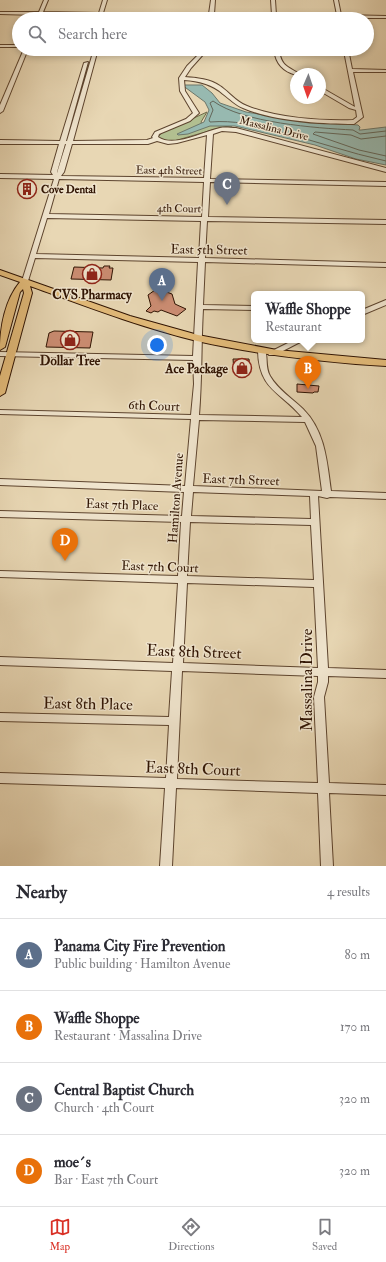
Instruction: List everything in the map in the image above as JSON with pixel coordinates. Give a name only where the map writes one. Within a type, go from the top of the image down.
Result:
[{"type":"main road","points":[[0,272],[134,320],[199,339],[272,353],[327,360],[386,363]]},
{"type":"main road","points":[[0,347],[16,292],[25,281]]},
{"type":"main road","points":[[0,393],[28,293],[25,281]]},
{"type":"street","points":[[41,12],[46,0]]},
{"type":"street","points":[[103,12],[105,0]]},
{"type":"street","points":[[104,12],[110,0]]},
{"type":"street","points":[[212,12],[213,0]]},
{"type":"street","points":[[273,0],[274,12]]},
{"type":"street","points":[[336,0],[339,12]]},
{"type":"street","points":[[0,13],[12,13]]},
{"type":"street","points":[[374,18],[386,18]]},
{"type":"street","points":[[0,46],[12,46]]},
{"type":"street","points":[[0,111],[23,56]]},
{"type":"street","points":[[25,281],[44,216],[57,177],[61,172],[88,56]]},
{"type":"street","points":[[57,177],[54,172],[93,56]]},
{"type":"street","points":[[0,142],[148,142],[157,139],[155,137],[157,133],[188,120],[196,113],[181,88],[181,78],[199,56]]},
{"type":"street","points":[[277,56],[281,65],[290,70]]},
{"type":"street","points":[[326,93],[351,108],[358,109],[347,56]]},
{"type":"street","points":[[350,70],[386,70]]},
{"type":"street","name":"Massalina Drive","points":[[181,78],[214,84],[222,89],[237,103],[246,108],[273,114],[354,122],[359,119],[358,109]]},
{"type":"street","name":"Massalina Drive","points":[[157,139],[165,143],[174,143],[228,129],[244,131],[386,170]]},
{"type":"street","name":"Hamilton Avenue","points":[[166,866],[184,580],[186,519],[198,384],[197,358],[210,133]]},
{"type":"street","name":"East 4th Street","points":[[0,176],[386,184]]},
{"type":"street","points":[[371,184],[386,190]]},
{"type":"street","name":"4th Court","points":[[44,216],[386,222]]},
{"type":"street","name":"East 5th Street","points":[[32,256],[386,265]]},
{"type":"street","points":[[365,311],[386,302]]},
{"type":"street","points":[[200,307],[251,308]]},
{"type":"street","points":[[272,353],[294,343]]},
{"type":"street","points":[[262,351],[262,366],[265,377],[308,420],[321,449],[327,495]]},
{"type":"street","points":[[0,354],[197,358]]},
{"type":"street","name":"6th Court","points":[[0,412],[308,420]]},
{"type":"street","name":"East 7th Street","points":[[0,482],[386,496]]},
{"type":"street","name":"Massalina Drive","points":[[314,494],[323,671],[323,682],[319,697],[327,866]]},
{"type":"street","name":"East 7th Place","points":[[0,514],[316,522]]},
{"type":"street","name":"East 7th Court","points":[[0,574],[319,584]]},
{"type":"street","name":"East 8th Street","points":[[0,661],[386,674]]},
{"type":"street","name":"East 8th Place","points":[[0,717],[175,721]]},
{"type":"street","name":"East 8th Court","points":[[0,778],[386,790]]},
{"type":"green space","points":[[207,112],[201,122],[202,124],[232,127],[219,128],[172,141],[163,140],[158,137],[163,132]]},
{"type":"water","points":[[182,85],[202,85],[212,93],[220,103],[246,112],[301,121],[358,125],[360,127],[359,130],[386,127],[386,165],[356,159],[315,145],[235,126],[210,126],[188,134],[178,135],[177,134],[204,122],[209,110],[205,102]]},
{"type":"building","name":"CVS Pharmacy","points":[[104,266],[110,266],[109,268],[113,268],[111,280],[71,279],[74,267],[103,268]]},
{"type":"building","points":[[155,290],[159,292],[161,290],[172,294],[175,304],[186,309],[177,316],[161,310],[151,313],[146,311],[151,306],[148,295]]},
{"type":"building","name":"Dollar Tree","points":[[54,331],[93,332],[90,348],[46,347],[49,333]]},
{"type":"building","name":"Ace Package","points":[[233,359],[249,359],[250,371],[234,371]]},
{"type":"building","points":[[297,384],[319,386],[318,392],[297,392]]},
{"type":"place","name":"Cove Dental","points":[[27,189]]},
{"type":"place","name":"Central Baptist Church","points":[[227,205]]},
{"type":"place","name":"CVS Pharmacy","points":[[92,274]]},
{"type":"place","name":"Panama City Fire Prevention","points":[[162,301]]},
{"type":"place","name":"Dollar Tree","points":[[70,340]]},
{"type":"place","name":"Ace Package","points":[[242,368]]},
{"type":"place","name":"Waffle Shoppe","points":[[308,389]]},
{"type":"place","name":"moe´s","points":[[65,561]]}]
